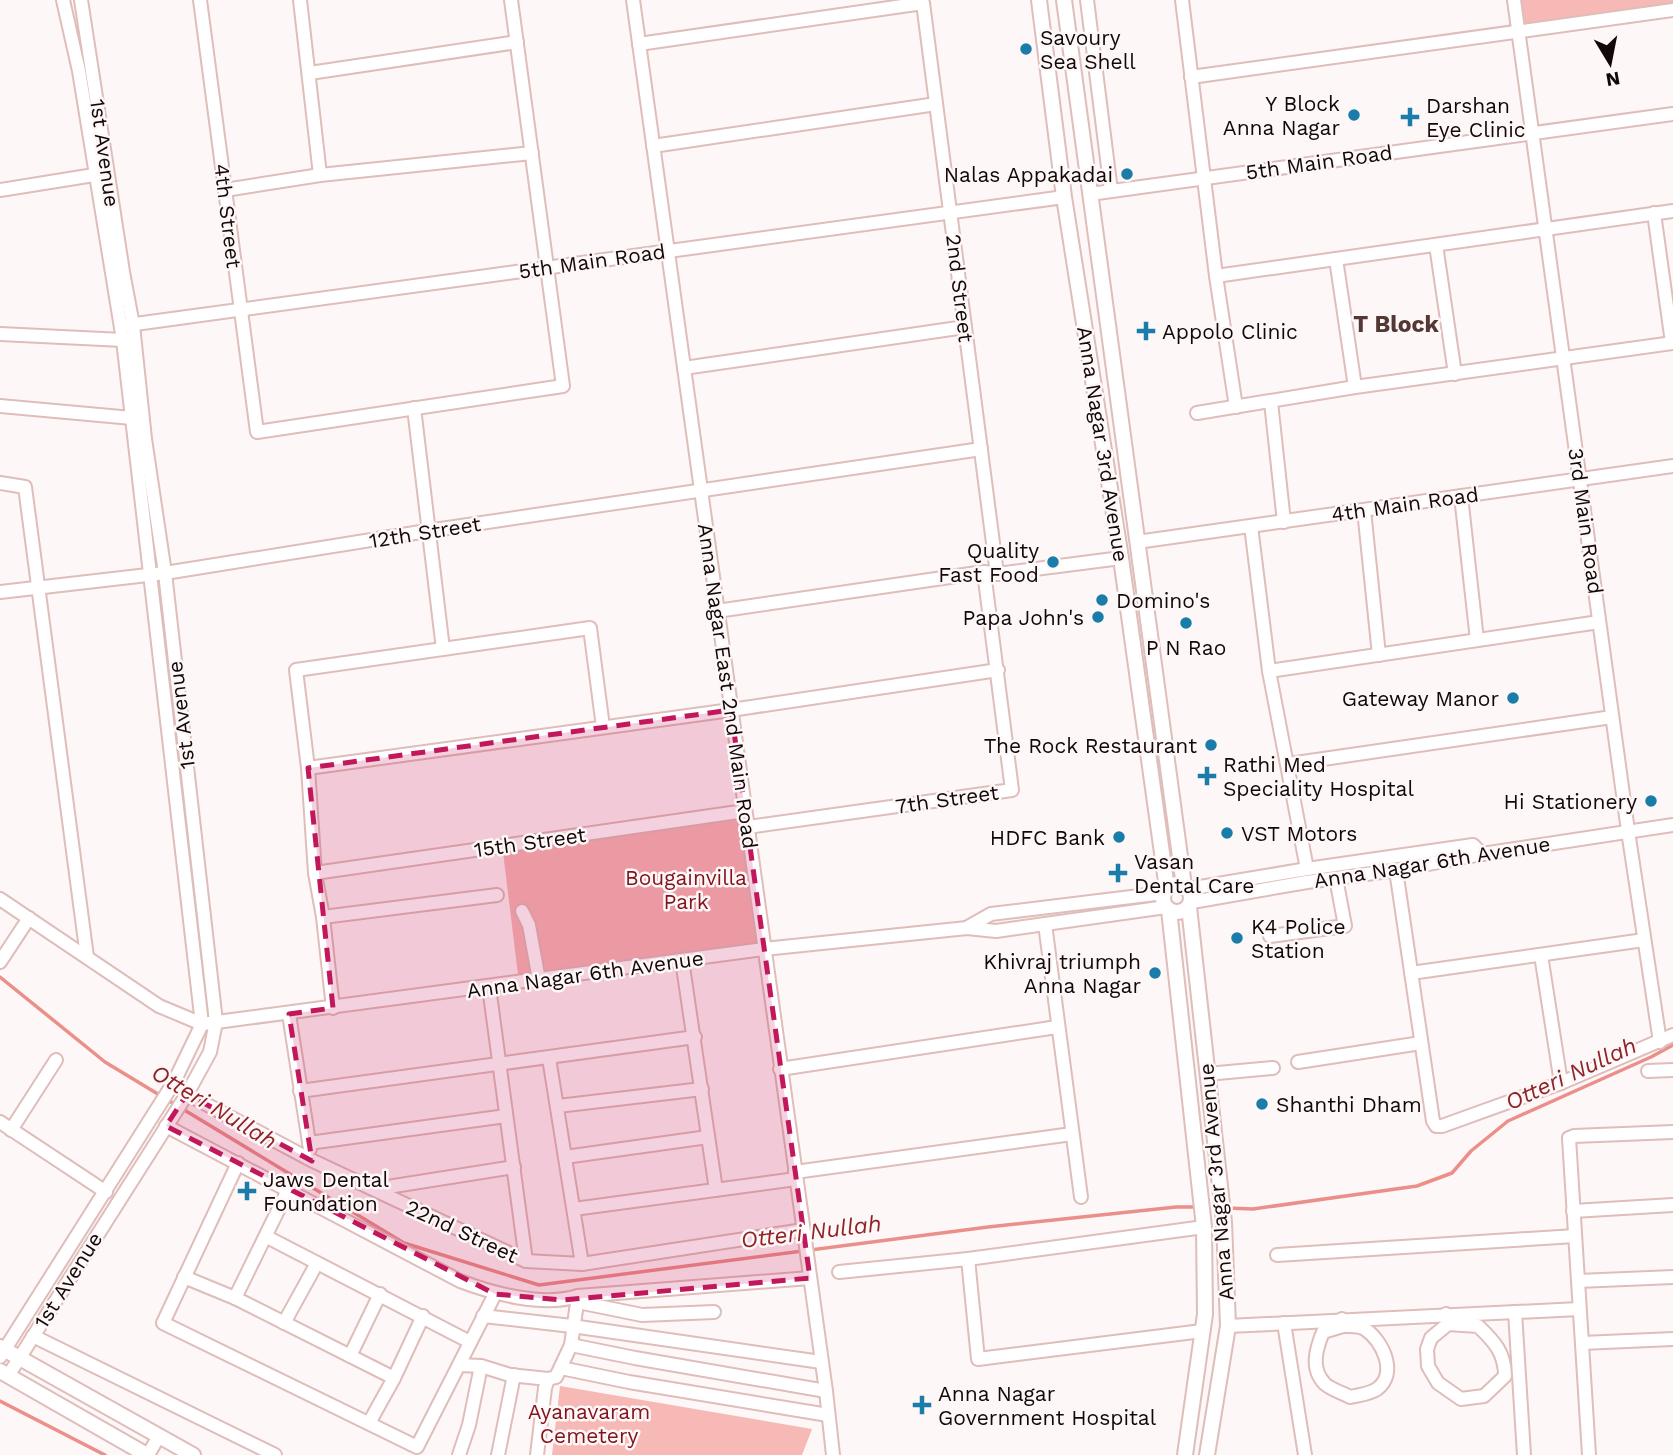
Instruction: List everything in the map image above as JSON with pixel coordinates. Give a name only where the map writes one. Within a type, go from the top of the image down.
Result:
[{"type":"main road","name":"Anna Nagar 3rd Avenue","points":[[1039,0],[1065,197],[1121,558],[1166,900],[1202,1214],[1205,1314],[1185,1455]]},
{"type":"main road","name":"Anna Nagar 3rd Avenue","points":[[1064,0],[1188,896],[1222,1208],[1228,1326],[1207,1455]]},
{"type":"main road","points":[[1175,884],[1188,896],[1182,912],[1166,900],[1175,884]]},
{"type":"main road","points":[[2,1351],[193,1455]]},
{"type":"main road","points":[[4,1373],[148,1455]]},
{"type":"street","name":"1st Avenue","points":[[4,1373],[19,1358],[181,1102],[209,1052],[216,1022],[164,573],[145,439],[127,326],[94,175],[79,71],[63,0]]},
{"type":"street","name":"1st Avenue","points":[[2,1351],[165,1098],[202,1024],[123,340],[127,326],[123,272],[81,0]]},
{"type":"street","name":"4th Street","points":[[200,0],[257,432],[414,408]]},
{"type":"street","points":[[300,0],[320,175]]},
{"type":"street","points":[[443,649],[414,408],[563,386],[511,0]]},
{"type":"street","name":"Anna Nagar East 2nd Main Road","points":[[633,0],[833,1455]]},
{"type":"street","points":[[1087,0],[1111,191]]},
{"type":"street","points":[[1182,0],[1216,276],[1236,407]]},
{"type":"street","name":"3rd Main Road","points":[[1514,0],[1612,717],[1660,1042]]},
{"type":"street","name":"2nd Street","points":[[639,44],[923,3],[997,574]]},
{"type":"street","points":[[1191,77],[1673,10]]},
{"type":"street","points":[[310,73],[517,42]]},
{"type":"street","points":[[653,145],[936,104]]},
{"type":"street","name":"5th Main Road","points":[[1090,194],[1673,114]]},
{"type":"street","points":[[225,190],[320,175],[532,153]]},
{"type":"street","points":[[0,190],[94,175]]},
{"type":"street","name":"5th Main Road","points":[[127,326],[1065,197]]},
{"type":"street","points":[[1216,276],[1673,211]]},
{"type":"street","points":[[1197,413],[1355,387],[1673,343],[1654,213]]},
{"type":"street","points":[[1436,244],[1455,373]]},
{"type":"street","points":[[1336,259],[1355,387]]},
{"type":"street","points":[[684,368],[965,327]]},
{"type":"street","points":[[0,334],[123,340]]},
{"type":"street","points":[[1271,402],[1284,522]]},
{"type":"street","points":[[0,406],[132,418]]},
{"type":"street","name":"12th Street","points":[[0,592],[164,573],[981,449]]},
{"type":"street","name":"4th Main Road","points":[[1137,542],[1673,466]]},
{"type":"street","points":[[0,483],[25,487],[88,957]]},
{"type":"street","points":[[1461,496],[1477,640]]},
{"type":"street","points":[[1364,510],[1379,655]]},
{"type":"street","points":[[1251,526],[1269,671],[1289,764],[1307,869]]},
{"type":"street","points":[[717,611],[984,572],[997,574],[1121,558]]},
{"type":"street","name":"7th Street","points":[[748,827],[1012,790],[984,572]]},
{"type":"street","points":[[1269,671],[1599,622]]},
{"type":"street","points":[[333,1008],[316,873],[308,768],[296,670],[590,628],[603,727]]},
{"type":"street","points":[[308,768],[998,670]]},
{"type":"street","points":[[1289,764],[1612,717]]},
{"type":"street","name":"15th Street","points":[[316,873],[745,811]]},
{"type":"street","name":"Anna Nagar 6th Avenue","points":[[1188,896],[1396,870],[1673,825]]},
{"type":"street","points":[[1188,896],[1307,869],[1473,845],[1482,854]]},
{"type":"street","points":[[1396,870],[1433,1121],[1436,1126],[1561,1083],[1673,1035]]},
{"type":"street","points":[[1270,936],[1345,926],[1336,878]]},
{"type":"street","points":[[323,917],[497,895]]},
{"type":"street","points":[[0,899],[159,1006],[202,1024]]},
{"type":"street","name":"Anna Nagar 6th Avenue","points":[[202,1024],[764,949],[967,928],[996,931],[1045,925],[1166,900]]},
{"type":"street","name":"Anna Nagar 6th Avenue","points":[[967,928],[991,914],[1166,900]]},
{"type":"street","points":[[522,911],[529,925],[539,980]]},
{"type":"street","points":[[2,959],[29,918]]},
{"type":"street","points":[[1045,925],[1081,1197]]},
{"type":"street","points":[[1411,973],[1644,940]]},
{"type":"street","points":[[1541,956],[1561,1083]]},
{"type":"street","points":[[682,960],[716,1190]]},
{"type":"street","points":[[489,987],[526,1261]]},
{"type":"street","points":[[289,1014],[311,1160]]},
{"type":"street","points":[[780,1069],[1057,1027]]},
{"type":"street","points":[[300,1091],[695,1037]]},
{"type":"street","points":[[1298,1062],[1421,1043]]},
{"type":"street","points":[[550,1058],[582,1264]]},
{"type":"street","points":[[56,1060],[6,1126],[106,1192]]},
{"type":"street","points":[[1206,1074],[1273,1068]]},
{"type":"street","points":[[1648,1071],[1673,1070]]},
{"type":"street","points":[[558,1106],[702,1089]]},
{"type":"street","name":"22nd Street","points":[[181,1102],[375,1189],[526,1261],[582,1264],[803,1230]]},
{"type":"street","points":[[309,1143],[506,1116]]},
{"type":"street","points":[[166,1126],[460,1281],[495,1294],[563,1300],[810,1279]]},
{"type":"street","points":[[1589,1455],[1569,1138],[1673,1132]]},
{"type":"street","points":[[573,1209],[716,1190],[1072,1134]]},
{"type":"street","points":[[565,1157],[708,1137]]},
{"type":"street","points":[[238,1163],[163,1323],[417,1447],[495,1294]]},
{"type":"street","points":[[375,1189],[513,1167]]},
{"type":"street","points":[[235,1298],[288,1190]]},
{"type":"street","points":[[1573,1211],[1673,1205]]},
{"type":"street","points":[[839,1272],[968,1259],[1202,1214]]},
{"type":"street","points":[[1277,1255],[1575,1236]]},
{"type":"street","points":[[267,1237],[470,1342]]},
{"type":"street","points":[[968,1259],[978,1359],[1202,1331]]},
{"type":"street","points":[[284,1323],[317,1263]]},
{"type":"street","points":[[1577,1281],[1673,1277]]},
{"type":"street","points":[[184,1278],[235,1298],[394,1378]]},
{"type":"street","points":[[350,1356],[380,1294]]},
{"type":"street","points":[[578,1299],[642,1315],[713,1311]]},
{"type":"street","points":[[459,1365],[481,1366],[514,1375],[548,1379],[556,1377],[571,1345],[578,1299]]},
{"type":"street","points":[[1228,1326],[1447,1319],[1579,1309]]},
{"type":"street","points":[[1516,1312],[1524,1455]]},
{"type":"street","points":[[369,1423],[423,1316]]},
{"type":"street","points":[[483,1316],[821,1362]]},
{"type":"street","points":[[1447,1319],[1478,1326],[1496,1343],[1505,1360],[1505,1376],[1484,1396],[1461,1399],[1438,1383],[1428,1366],[1427,1349],[1431,1338],[1447,1319]]},
{"type":"street","points":[[1342,1322],[1363,1327],[1387,1356],[1385,1380],[1376,1391],[1350,1397],[1325,1384],[1316,1368],[1315,1351],[1323,1332],[1342,1322]]},
{"type":"street","points":[[1284,1323],[1305,1455]]},
{"type":"street","points":[[33,1336],[275,1455]]},
{"type":"street","points":[[1582,1343],[1673,1339]]},
{"type":"street","points":[[571,1345],[826,1391]]},
{"type":"street","points":[[459,1455],[481,1366]]},
{"type":"street","points":[[561,1368],[828,1415]]},
{"type":"street","points":[[498,1455],[514,1375]]},
{"type":"street","points":[[537,1455],[548,1379]]},
{"type":"street","points":[[148,1455],[159,1436]]},
{"type":"highlighted area","points":[[731,710],[810,1278],[563,1300],[495,1294],[166,1126],[187,1094],[312,1161],[289,1014],[333,1008],[308,768]]},
{"type":"green space","points":[[1521,0],[1673,0],[1673,7],[1524,28]]},
{"type":"green space","name":"Bougainvilla Park","points":[[742,818],[759,944],[518,975],[503,852]]},
{"type":"green space","name":"Ayanavaram Cemetery","points":[[560,1386],[812,1429],[802,1455],[552,1455]]},
{"type":"waterway","name":"Otteri Nullah","points":[[0,977],[105,1062],[404,1243],[539,1285],[988,1227],[1198,1207]]},
{"type":"waterway","name":"Otteri Nullah","points":[[1227,1208],[1253,1209],[1417,1186],[1452,1173],[1471,1151],[1508,1121],[1673,1045]]},
{"type":"waterway","points":[[0,1401],[105,1455]]},
{"type":"place","name":"Savoury Sea Shell","points":[[1026,49]]},
{"type":"place","name":"Y Block Anna Nagar","points":[[1354,115]]},
{"type":"place","name":"Darshan Eye Clinic","points":[[1410,117]]},
{"type":"place","name":"Nalas Appakadai","points":[[1127,174]]},
{"type":"place","name":"Appolo Clinic","points":[[1146,331]]},
{"type":"place","name":"Quality Fast Food","points":[[1053,562]]},
{"type":"place","name":"Domino's","points":[[1102,600]]},
{"type":"place","name":"Papa John's","points":[[1098,617]]},
{"type":"place","name":"P N Rao","points":[[1186,623]]},
{"type":"place","name":"Gateway Manor","points":[[1513,698]]},
{"type":"place","name":"The Rock Restaurant","points":[[1211,745]]},
{"type":"place","name":"Rathi Med Speciality Hospital","points":[[1207,776]]},
{"type":"place","name":"Hi Stationery","points":[[1651,801]]},
{"type":"place","name":"VST Motors","points":[[1227,833]]},
{"type":"place","name":"HDFC Bank","points":[[1119,837]]},
{"type":"place","name":"Vasan Dental Care","points":[[1118,873]]},
{"type":"place","name":"K4 Police Station","points":[[1237,938]]},
{"type":"place","name":"Khivraj triumph Anna Nagar","points":[[1155,973]]},
{"type":"place","name":"Shanthi Dham","points":[[1262,1104]]},
{"type":"place","name":"Jaws Dental Foundation","points":[[247,1191]]},
{"type":"place","name":"Anna Nagar Government Hospital","points":[[922,1405]]},
{"type":"district","name":"T Block","points":[[1396,324]]}]
